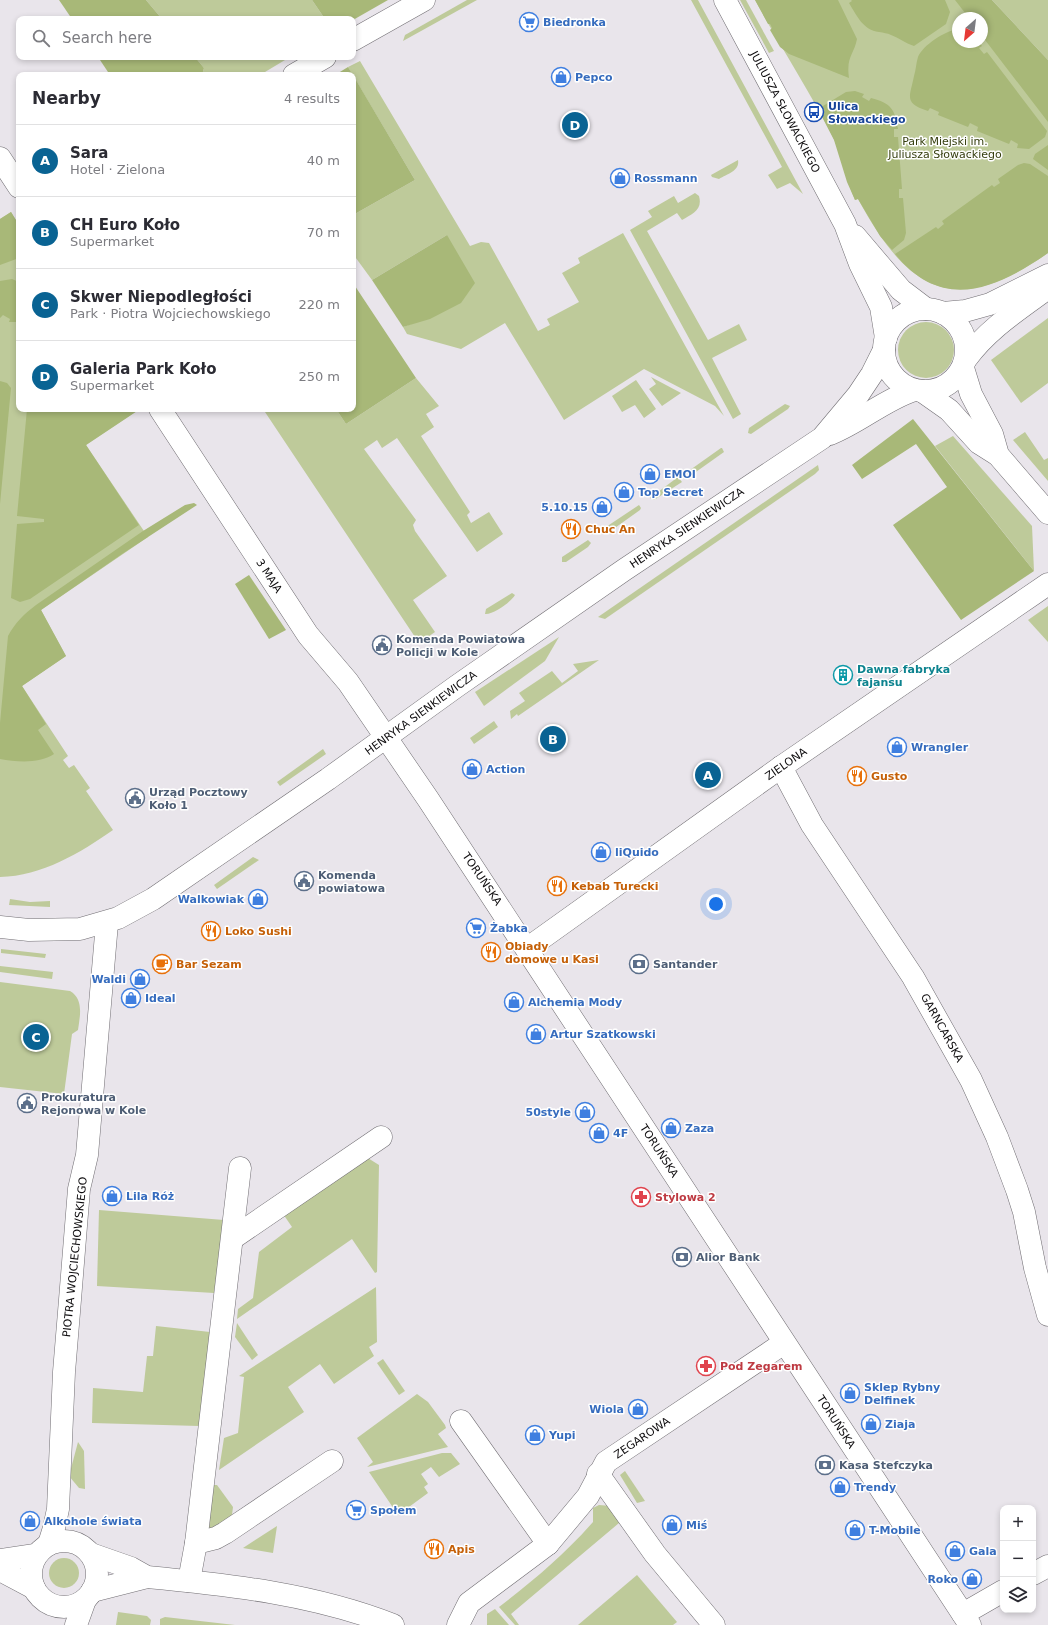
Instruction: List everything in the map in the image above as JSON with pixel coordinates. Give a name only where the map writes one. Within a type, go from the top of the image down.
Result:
[{"type":"street","points":[[356,38],[424,0]]},
{"type":"street","name":"JULIUSZA SŁOWACKIEGO","points":[[725,0],[845,224],[860,264],[880,307],[885,344]]},
{"type":"street","points":[[299,72],[320,60]]},
{"type":"street","points":[[0,158],[16,182]]},
{"type":"street","name":"JULIUSZA SŁOWACKIEGO","points":[[845,224],[901,290],[934,311]]},
{"type":"street","points":[[1048,275],[990,304],[965,311],[913,310],[901,317],[891,326],[885,344],[889,370],[896,379],[918,390],[949,410],[979,443],[998,455],[1048,513]]},
{"type":"street","points":[[918,390],[942,388],[957,376],[982,338],[1000,322],[1048,288]]},
{"type":"street","points":[[934,311],[954,321],[963,332],[967,345],[964,364],[972,399],[992,434],[998,455]]},
{"type":"street","name":"HENRYKA SIENKIEWICZA","points":[[822,438],[858,396],[872,374],[885,344]]},
{"type":"street","name":"HENRYKA SIENKIEWICZA","points":[[0,927],[68,930],[107,923],[129,913],[153,899],[386,738],[618,574],[822,438],[849,426],[895,396],[918,390]]},
{"type":"street","name":"3 MAJA","points":[[162,412],[308,635],[348,682],[386,738]]},
{"type":"street","name":"ZIELONA","points":[[528,948],[781,767],[1048,584]]},
{"type":"street","name":"TORUŃSKA","points":[[386,738],[528,948],[784,1344],[967,1620]]},
{"type":"street","name":"GARNCARSKA","points":[[781,767],[812,825],[913,976],[971,1080],[997,1137],[1017,1190],[1024,1212],[1035,1268],[1048,1315]]},
{"type":"street","name":"PIOTRA WOJCIECHOWSKIEGO","points":[[42,1550],[54,1528],[58,1509],[64,1372],[78,1197],[87,1155],[107,923]]},
{"type":"street","points":[[233,1238],[381,1137]]},
{"type":"street","points":[[189,1581],[196,1543],[233,1238],[240,1168]]},
{"type":"street","name":"ZEGAROWA","points":[[602,1468],[784,1344]]},
{"type":"street","points":[[461,1421],[548,1544]]},
{"type":"street","points":[[196,1543],[216,1538],[225,1533],[332,1461]]},
{"type":"street","points":[[458,1625],[469,1603],[548,1544],[588,1496],[602,1468]]},
{"type":"street","points":[[602,1468],[655,1554],[714,1625]]},
{"type":"street","points":[[0,1560],[42,1550],[58,1541],[67,1540],[84,1547],[91,1554],[96,1563],[97,1573],[96,1582],[76,1625]]},
{"type":"street","points":[[42,1550],[31,1566],[30,1578],[34,1588],[54,1615],[89,1596],[147,1577],[274,1592],[328,1603],[393,1625]]},
{"type":"street","points":[[91,1554],[131,1568],[147,1577]]},
{"type":"street","points":[[1036,1572],[1048,1566]]},
{"type":"street","points":[[0,1570],[34,1588]]},
{"type":"street","points":[[967,1620],[1000,1593]]},
{"type":"green space","points":[[59,0],[146,0],[159,16],[70,16]]},
{"type":"green space","points":[[146,0],[312,0],[323,16],[159,16]]},
{"type":"green space","points":[[312,0],[388,0],[356,18],[356,16],[323,16]]},
{"type":"green space","points":[[467,0],[477,0],[403,41],[405,35]]},
{"type":"green space","points":[[691,0],[698,0],[803,194],[790,183],[777,189],[768,175],[782,167]]},
{"type":"green space","points":[[740,0],[746,0],[774,51],[769,53]]},
{"type":"green space","name":"Park Miejski im. Juliusza Słowackiego","points":[[755,0],[961,0],[970,12],[952,12],[952,48],[988,48],[988,35],[1048,113],[1048,253],[1015,273],[986,285],[960,289],[937,286],[916,275],[896,256],[877,231],[858,199],[855,200],[833,137]]},
{"type":"green space","points":[[755,0],[838,0],[857,39],[849,60],[849,78],[789,54],[780,47],[770,30],[772,28],[770,24],[768,24]]},
{"type":"green space","points":[[851,0],[945,0],[950,12],[946,24],[914,46],[890,34],[873,31],[861,22],[849,3],[852,1]]},
{"type":"green space","points":[[955,0],[992,0],[1048,60],[1048,122],[988,44],[988,12],[964,12]]},
{"type":"green space","points":[[992,0],[1048,0],[1048,60]]},
{"type":"green space","points":[[952,30],[952,48],[979,48],[984,54],[987,52],[1047,131],[1045,137],[1029,149],[1017,148],[1018,144],[1011,140],[1009,144],[977,131],[978,127],[970,123],[968,127],[938,115],[939,112],[930,108],[928,111],[920,108],[912,102],[910,94],[918,57],[929,43]]},
{"type":"green space","points":[[100,60],[197,60],[204,68],[203,72],[108,72]]},
{"type":"green space","points":[[197,60],[285,60],[265,72],[203,72],[204,68]]},
{"type":"green space","points":[[360,61],[470,246],[481,242],[489,243],[538,331],[550,325],[547,319],[579,302],[562,273],[580,263],[578,258],[623,233],[724,416],[715,406],[644,369],[564,420],[505,323],[461,349],[407,334],[403,327],[411,324],[447,235],[372,280],[356,258],[356,213],[415,180],[356,80],[356,72],[351,72],[348,67]]},
{"type":"green space","points":[[348,67],[351,72],[340,72]]},
{"type":"green space","points":[[356,80],[415,180],[356,213]]},
{"type":"green space","points":[[855,91],[864,94],[862,97],[869,101],[871,98],[888,105],[891,108],[897,122],[898,129],[894,129],[894,137],[898,137],[902,189],[899,189],[899,198],[903,198],[906,233],[904,240],[892,250],[880,236],[858,199],[855,200],[847,182],[834,140],[818,109],[846,92]]},
{"type":"green space","points":[[1048,145],[1048,170],[1033,159],[1035,154]]},
{"type":"green space","points":[[738,160],[737,167],[732,172],[719,179],[712,177],[711,175]]},
{"type":"green space","points":[[1024,163],[1030,164],[1048,176],[1048,253],[1008,277],[989,285],[969,289],[950,289],[931,284],[913,272],[895,254],[936,227],[938,229],[944,224],[942,221],[992,185],[994,187],[1000,183],[998,179],[1018,165]]},
{"type":"green space","points":[[695,193],[699,196],[700,201],[696,211],[682,220],[677,213],[647,231],[708,340],[739,324],[747,340],[712,358],[741,414],[733,419],[630,230],[652,217],[648,211],[674,196],[678,203]]},
{"type":"green space","points":[[11,212],[16,220],[16,412],[136,412],[86,445],[148,537],[41,610],[66,656],[22,686],[68,756],[63,760],[69,768],[74,765],[90,788],[86,791],[113,830],[74,855],[46,868],[16,876],[0,877],[0,219]]},
{"type":"green space","points":[[11,212],[16,220],[16,259],[0,265],[0,219]]},
{"type":"green space","points":[[447,235],[475,283],[461,303],[430,319],[403,327],[372,280]]},
{"type":"green space","points":[[12,279],[16,281],[16,322],[9,322],[10,319],[3,315],[0,318],[0,281]]},
{"type":"green space","points":[[356,288],[416,378],[346,424],[338,412],[356,412]]},
{"type":"green space","points":[[1048,318],[1048,383],[1021,403],[991,360]]},
{"type":"green space","points":[[920,322],[932,322],[946,330],[954,344],[952,361],[946,370],[932,378],[920,378],[910,373],[903,366],[898,356],[898,344],[903,334],[910,327]]},
{"type":"green space","points":[[651,377],[681,393],[662,406],[649,389],[656,384]]},
{"type":"green space","points":[[416,378],[439,406],[426,414],[434,427],[421,436],[470,512],[467,515],[471,523],[489,512],[503,534],[477,552],[397,438],[382,448],[377,440],[364,449],[416,520],[413,525],[415,531],[447,576],[413,600],[435,632],[419,643],[265,412],[338,412],[346,424]]},
{"type":"green space","points":[[636,380],[656,409],[644,418],[635,405],[622,412],[612,396]]},
{"type":"green space","points":[[0,381],[7,383],[11,388],[0,504]]},
{"type":"green space","points":[[785,404],[790,406],[788,409],[751,434],[748,433],[749,428]]},
{"type":"green space","points":[[27,412],[136,412],[86,445],[139,525],[30,599],[20,602],[11,598],[17,524],[44,522],[44,519],[17,516]]},
{"type":"green space","points":[[913,419],[1034,571],[961,620],[893,525],[947,487],[916,444],[862,479],[852,465]]},
{"type":"green space","points":[[1025,432],[1044,460],[1048,458],[1048,481],[1013,440]]},
{"type":"green space","points":[[953,436],[1032,526],[1034,571],[935,446]]},
{"type":"green space","points":[[721,448],[724,452],[693,474],[690,470]]},
{"type":"green space","points":[[818,465],[819,470],[815,474],[605,619],[598,617]]},
{"type":"green space","points":[[678,477],[682,482],[654,500],[650,498]]},
{"type":"green space","points":[[194,503],[197,505],[122,554],[41,610],[66,656],[22,686],[46,724],[38,730],[54,754],[35,761],[0,759],[0,723],[8,636],[17,623],[36,605],[143,531],[185,505]]},
{"type":"green space","points":[[639,505],[641,508],[640,510],[612,530],[607,531],[606,527]]},
{"type":"green space","points":[[588,540],[591,543],[588,547],[566,562],[562,562],[562,557]]},
{"type":"green space","points":[[249,575],[286,630],[269,639],[235,584]]},
{"type":"green space","points":[[512,593],[515,595],[506,604],[497,610],[485,614],[486,609]]},
{"type":"green space","points":[[1048,606],[1048,642],[1028,620]]},
{"type":"green space","points":[[559,637],[545,661],[484,706],[475,692]]},
{"type":"green space","points":[[599,660],[518,716],[517,714],[511,719],[510,711],[525,701],[519,693],[552,671],[562,683],[578,671],[573,664]]},
{"type":"green space","points":[[494,721],[498,727],[474,744],[470,738]]},
{"type":"green space","points":[[323,749],[326,754],[280,786],[277,782]]},
{"type":"green space","points":[[253,857],[259,860],[217,889],[214,885]]},
{"type":"green space","points":[[10,899],[30,902],[50,901],[50,907],[9,905]]},
{"type":"green space","points":[[1,949],[46,954],[45,958],[1,953]]},
{"type":"green space","points":[[0,966],[53,972],[52,979],[0,972]]},
{"type":"green space","points":[[0,982],[70,991],[77,998],[80,1008],[79,1025],[78,1030],[72,1034],[64,1094],[0,1087]]},
{"type":"green space","points":[[363,1155],[379,1165],[377,1272],[375,1273],[352,1239],[237,1319],[238,1309],[253,1298],[259,1252],[292,1227],[281,1211]]},
{"type":"green space","points":[[99,1210],[224,1220],[214,1293],[97,1286]]},
{"type":"green space","points":[[376,1287],[377,1342],[369,1347],[374,1356],[334,1384],[320,1364],[288,1387],[304,1412],[219,1470],[224,1438],[238,1433],[244,1377],[239,1376]]},
{"type":"green space","points":[[237,1323],[258,1355],[252,1360],[235,1337]]},
{"type":"green space","points":[[156,1326],[210,1332],[199,1426],[92,1423],[93,1388],[143,1392],[147,1356],[153,1356]]},
{"type":"green space","points":[[383,1359],[405,1391],[399,1395],[377,1363]]},
{"type":"green space","points":[[417,1394],[428,1402],[445,1425],[446,1428],[438,1434],[448,1447],[367,1467],[373,1462],[357,1438]]},
{"type":"green space","points":[[78,1442],[84,1451],[85,1489],[79,1488],[69,1476]]},
{"type":"green space","points":[[442,1453],[451,1453],[460,1464],[439,1477],[431,1467],[421,1474],[428,1484],[424,1487],[428,1493],[398,1515],[369,1472]]},
{"type":"green space","points":[[625,1471],[645,1501],[637,1503],[620,1475]]},
{"type":"green space","points":[[213,1485],[217,1485],[233,1507],[232,1515],[211,1530],[209,1527]]},
{"type":"green space","points":[[599,1505],[611,1506],[620,1517],[619,1523],[511,1614],[519,1625],[515,1625],[499,1607],[537,1577],[571,1546],[593,1522],[593,1508]]},
{"type":"green space","points":[[277,1526],[273,1553],[243,1548],[246,1546]]},
{"type":"green space","points":[[64,1558],[75,1562],[79,1573],[75,1584],[64,1588],[53,1584],[49,1573],[53,1562]]},
{"type":"green space","points":[[637,1575],[677,1622],[673,1625],[578,1625]]},
{"type":"green space","points":[[495,1609],[509,1625],[487,1625],[487,1614]]},
{"type":"green space","points":[[118,1612],[147,1616],[151,1620],[150,1625],[116,1625]]},
{"type":"green space","points":[[165,1617],[235,1625],[160,1625],[160,1619]]},
{"type":"place","name":"Biedronka","points":[[529,22]]},
{"type":"place","name":"Pepco","points":[[561,77]]},
{"type":"place","name":"Ulica Słowackiego","points":[[814,112]]},
{"type":"place","name":"Galeria Park Koło","points":[[575,125]]},
{"type":"place","name":"Rossmann","points":[[620,178]]},
{"type":"place","name":"EMOI","points":[[650,474]]},
{"type":"place","name":"Top Secret","points":[[624,492]]},
{"type":"place","name":"5.10.15","points":[[602,507]]},
{"type":"place","name":"Chuc An","points":[[571,529]]},
{"type":"place","name":"Komenda Powiatowa Policji w Kole","points":[[382,645]]},
{"type":"place","name":"Dawna fabryka fajansu","points":[[843,675]]},
{"type":"place","name":"CH Euro Koło","points":[[553,739]]},
{"type":"place","name":"Wrangler","points":[[897,747]]},
{"type":"place","name":"Action","points":[[472,769]]},
{"type":"place","name":"Sara","points":[[708,775]]},
{"type":"place","name":"Gusto","points":[[857,776]]},
{"type":"place","name":"Urząd Pocztowy Koło 1","points":[[135,798]]},
{"type":"place","name":"liQuido","points":[[601,852]]},
{"type":"place","name":"Komenda powiatowa","points":[[304,881]]},
{"type":"place","name":"Kebab Turecki","points":[[557,886]]},
{"type":"place","name":"Walkowiak","points":[[258,899]]},
{"type":"place","name":"Żabka","points":[[476,928]]},
{"type":"place","name":"Loko Sushi","points":[[211,931]]},
{"type":"place","name":"Obiady domowe u Kasi","points":[[491,952]]},
{"type":"place","name":"Bar Sezam","points":[[162,964]]},
{"type":"place","name":"Santander","points":[[639,964]]},
{"type":"place","name":"Waldi","points":[[140,979]]},
{"type":"place","name":"Ideal","points":[[131,998]]},
{"type":"place","name":"Alchemia Mody","points":[[514,1002]]},
{"type":"place","name":"Artur Szatkowski","points":[[536,1034]]},
{"type":"place","name":"Skwer Niepodległości","points":[[36,1037]]},
{"type":"place","name":"Prokuratura Rejonowa w Kole","points":[[27,1103]]},
{"type":"place","name":"50style","points":[[585,1112]]},
{"type":"place","name":"Zaza","points":[[671,1128]]},
{"type":"place","name":"4F","points":[[599,1133]]},
{"type":"place","name":"Lila Róż","points":[[112,1196]]},
{"type":"place","name":"Stylowa 2","points":[[641,1197]]},
{"type":"place","name":"Alior Bank","points":[[682,1257]]},
{"type":"place","name":"Pod Zegarem","points":[[706,1366]]},
{"type":"place","name":"Sklep Rybny Delfinek","points":[[850,1393]]},
{"type":"place","name":"Wiola","points":[[638,1409]]},
{"type":"place","name":"Ziaja","points":[[871,1424]]},
{"type":"place","name":"Yupi","points":[[535,1435]]},
{"type":"place","name":"Kasa Stefczyka","points":[[825,1465]]},
{"type":"place","name":"Trendy","points":[[840,1487]]},
{"type":"place","name":"Społem","points":[[356,1510]]},
{"type":"place","name":"Alkohole świata","points":[[30,1521]]},
{"type":"place","name":"Miś","points":[[672,1525]]},
{"type":"place","name":"T-Mobile","points":[[855,1530]]},
{"type":"place","name":"Apis","points":[[434,1549]]},
{"type":"place","name":"Gala","points":[[955,1551]]},
{"type":"place","name":"Roko","points":[[972,1579]]}]
